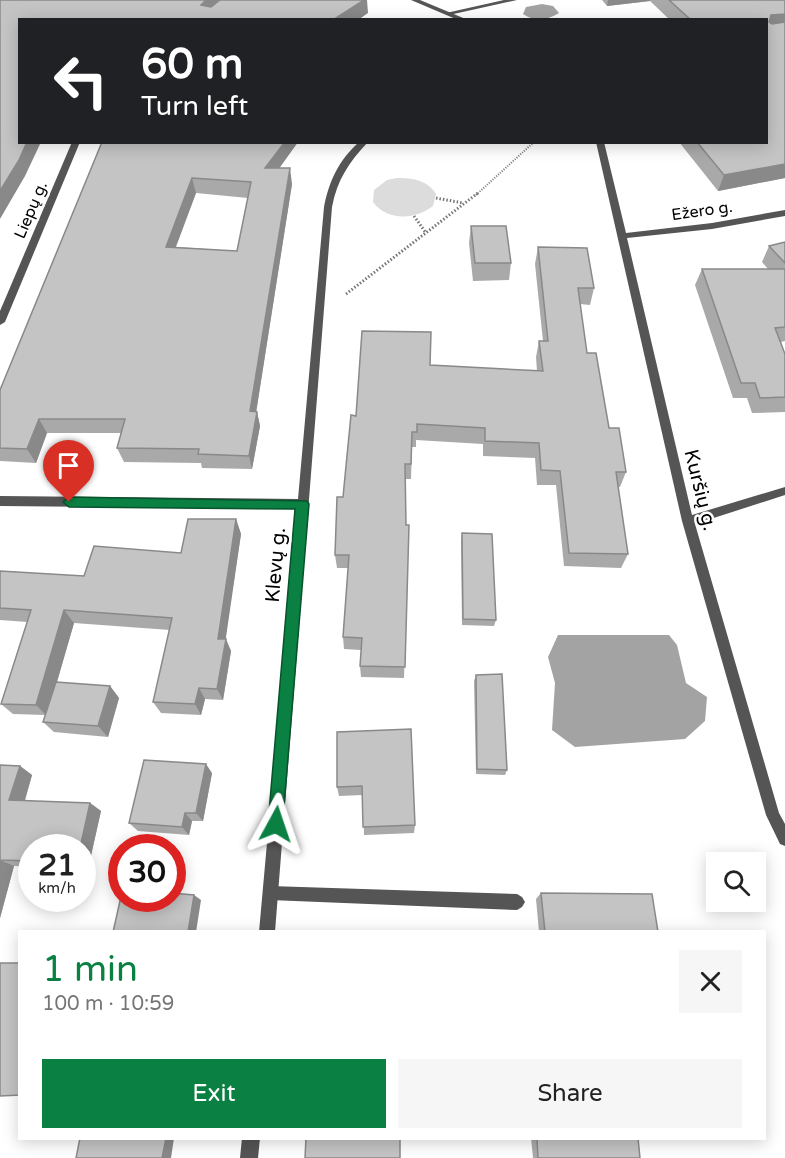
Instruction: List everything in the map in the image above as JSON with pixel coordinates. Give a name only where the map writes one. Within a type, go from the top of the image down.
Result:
[{"type":"street","points":[[414,0],[460,18]]},
{"type":"street","points":[[449,13],[514,0]]},
{"type":"street","name":"Liepų g.","points":[[0,322],[75,144]]},
{"type":"street","name":"Klevų g.","points":[[267,930],[317,315],[331,186],[344,163],[362,144]]},
{"type":"street","name":"Kuršių g.","points":[[600,144],[688,521],[773,815],[785,839]]},
{"type":"street","name":"Ežero g.","points":[[623,236],[712,226],[785,213]]},
{"type":"street","points":[[688,521],[785,491]]},
{"type":"street","points":[[0,501],[302,504]]},
{"type":"street","points":[[270,893],[517,902]]},
{"type":"street","points":[[249,1158],[251,1140]]},
{"type":"path","points":[[317,315],[500,176],[532,144]]},
{"type":"path","points":[[436,198],[464,203]]},
{"type":"path","points":[[414,216],[426,233]]},
{"type":"shaded area","points":[[542,4],[553,6],[559,13],[546,18],[530,18],[523,14],[526,7]]},
{"type":"shaded area","points":[[414,179],[432,189],[436,194],[433,206],[410,216],[393,215],[379,208],[373,202],[374,190],[387,180]]},
{"type":"shaded area","points":[[558,635],[669,635],[677,645],[686,683],[707,697],[705,721],[685,739],[575,747],[552,730],[555,683],[548,657]]},
{"type":"building","points":[[0,0],[206,0],[201,5],[211,7],[220,0],[364,0],[336,18],[18,18],[18,144],[26,144],[0,191]]},
{"type":"building","points":[[669,0],[785,0],[785,14],[771,15],[769,22],[772,24],[785,22],[785,164],[724,175],[699,144],[768,144],[768,18],[689,18]]},
{"type":"building","points":[[101,144],[283,144],[265,168],[290,168],[250,411],[257,412],[249,456],[198,454],[199,449],[117,448],[125,419],[39,419],[27,449],[0,448],[0,390]],"holes":[[[192,178],[251,182],[237,251],[166,247]]]},
{"type":"building","points":[[471,226],[506,226],[511,263],[475,263]]},
{"type":"building","points":[[785,242],[785,263],[769,246]]},
{"type":"building","points":[[538,247],[587,248],[594,288],[578,288],[587,353],[596,353],[609,428],[619,428],[626,472],[616,472],[628,554],[569,553],[560,471],[541,470],[539,443],[485,441],[485,428],[417,424],[417,432],[412,432],[411,464],[405,464],[406,525],[409,525],[405,667],[360,666],[362,638],[343,637],[349,555],[335,555],[337,497],[343,497],[351,415],[356,416],[362,331],[431,332],[430,365],[543,371],[539,341],[548,341]]},
{"type":"building","points":[[702,269],[785,269],[785,327],[775,328],[785,354],[785,397],[760,398],[755,383],[741,383]]},
{"type":"building","points":[[188,519],[236,519],[218,639],[226,639],[217,689],[199,688],[195,704],[153,702],[172,618],[64,610],[36,705],[1,704],[31,610],[0,608],[0,571],[84,576],[94,546],[181,553]]},
{"type":"building","points":[[462,533],[492,534],[496,620],[463,619]]},
{"type":"building","points":[[502,674],[507,770],[477,769],[476,675]]},
{"type":"building","points":[[56,682],[110,686],[98,726],[43,722]]},
{"type":"building","points":[[411,729],[415,825],[363,827],[362,786],[337,787],[337,732]]},
{"type":"building","points":[[144,760],[206,764],[196,813],[185,813],[182,827],[129,823]]},
{"type":"building","points":[[0,765],[20,766],[9,800],[90,803],[83,834],[18,834],[18,861],[0,860]]},
{"type":"building","points":[[541,893],[652,894],[658,930],[545,930]]},
{"type":"building","points":[[186,894],[194,895],[188,930],[113,930],[118,912],[186,912]]},
{"type":"building","points":[[0,963],[18,963],[18,1095],[0,1096]]},
{"type":"building","points":[[80,1140],[166,1140],[162,1158],[76,1158]]},
{"type":"building","points":[[306,1140],[400,1140],[400,1158],[305,1158]]},
{"type":"building","points":[[537,1140],[638,1140],[640,1158],[538,1158]]},
{"type":"route","points":[[69,502],[302,504],[276,824]]}]
